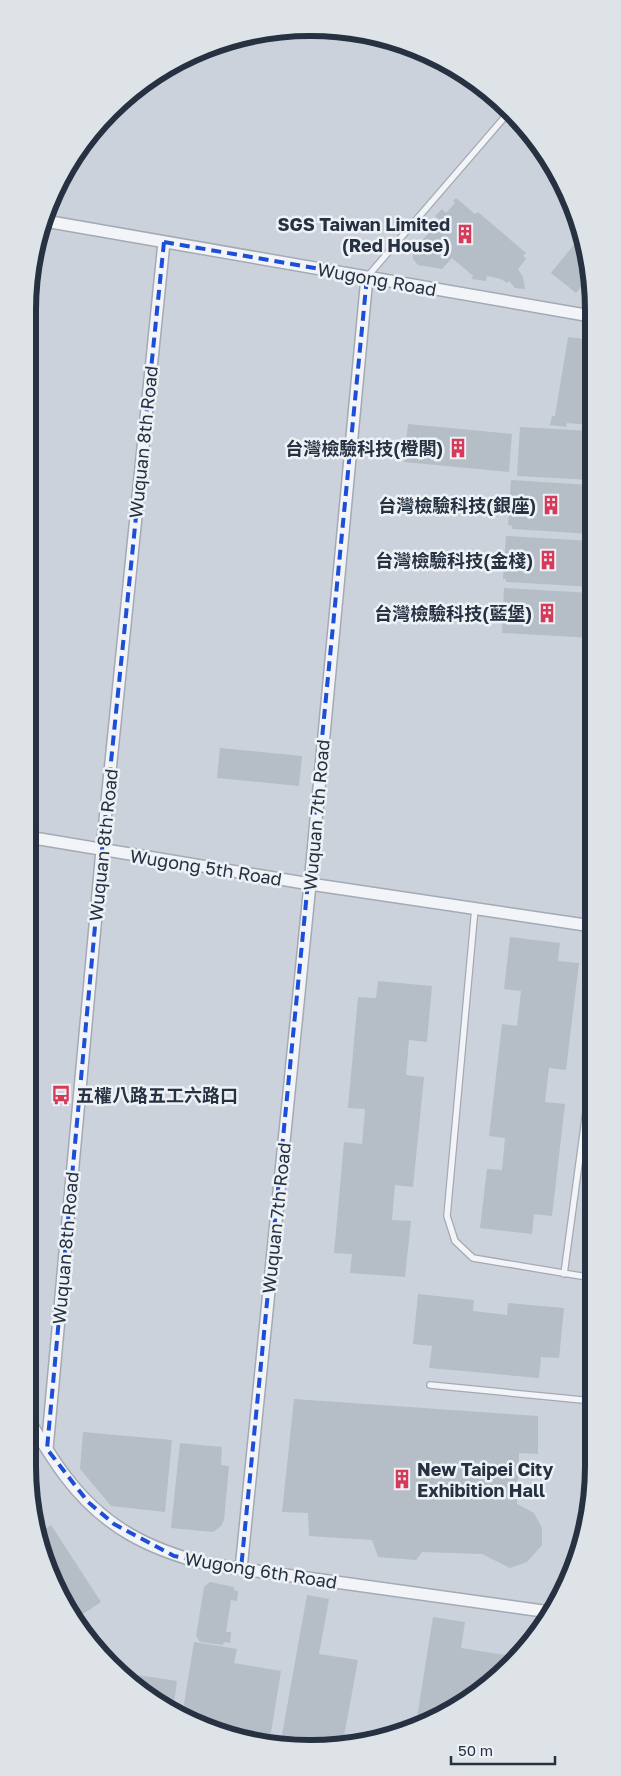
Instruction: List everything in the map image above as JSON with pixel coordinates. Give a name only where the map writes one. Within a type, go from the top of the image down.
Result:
[{"type":"street","name":"Wugong Road","points":[[51,222],[585,315]]},
{"type":"street","name":"Wuquan 8th Road","points":[[47,1449],[102,850],[164,242]]},
{"type":"street","name":"Wuquan 7th Road","points":[[240,1569],[310,884],[368,277]]},
{"type":"street","name":"Wugong 5th Road","points":[[36,838],[310,884],[585,925]]},
{"type":"street","name":"Wugong 6th Road","points":[[36,1432],[66,1477],[88,1502],[114,1524],[143,1542],[174,1556],[240,1569],[543,1611]]},
{"type":"lane","points":[[368,277],[504,117]]},
{"type":"lane","points":[[475,908],[446,1216],[455,1241],[473,1258],[585,1277]]},
{"type":"lane","points":[[564,1274],[585,1119]]},
{"type":"lane","points":[[430,1385],[585,1401]]},
{"type":"highlighted area","points":[[164,242],[367,277],[241,1569],[174,1556],[114,1524],[88,1502],[47,1449],[102,850]]},
{"type":"shaded area","points":[[310,36],[364,42],[399,51],[448,73],[491,104],[517,130],[539,158],[564,206],[575,240],[582,275],[585,310],[585,1465],[579,1519],[564,1570],[539,1618],[517,1646],[491,1672],[463,1694],[415,1719],[381,1730],[328,1739],[293,1739],[240,1730],[222,1725],[189,1711],[158,1694],[130,1672],[104,1646],[82,1618],[57,1570],[42,1519],[37,1483],[36,310],[42,257],[57,206],[82,158],[104,130],[130,104],[158,82],[206,57],[257,42]]},
{"type":"building","name":"SGS Taiwan Limited (Red House)","points":[[456,198],[475,214],[478,212],[526,253],[523,256],[526,259],[518,269],[523,277],[525,289],[515,288],[509,281],[507,283],[501,279],[487,276],[486,281],[472,279],[473,274],[452,258],[442,269],[418,265],[413,259],[413,251],[440,220],[435,216],[442,209],[446,213],[455,203],[453,201]]},
{"type":"building","points":[[576,242],[583,284],[576,293],[551,273]]},
{"type":"building","points":[[568,337],[585,339],[585,424],[567,423],[566,427],[550,425],[552,416],[555,416]]},
{"type":"building","name":"台灣檢驗科技(橙閣)","points":[[408,424],[512,434],[509,472],[404,462]]},
{"type":"building","points":[[520,427],[585,431],[585,480],[517,476]]},
{"type":"building","name":"台灣檢驗科技(銀座)","points":[[511,480],[585,485],[585,534],[512,529],[512,526],[508,525]]},
{"type":"building","name":"台灣檢驗科技(金棧)","points":[[506,536],[585,541],[585,587],[506,582],[506,579],[503,579]]},
{"type":"building","name":"台灣檢驗科技(藍堡)","points":[[504,588],[585,593],[585,638],[502,633]]},
{"type":"building","points":[[220,748],[302,756],[299,786],[217,778]]},
{"type":"building","points":[[510,937],[560,943],[558,961],[579,963],[566,1070],[549,1068],[545,1102],[565,1104],[552,1216],[534,1214],[532,1234],[480,1228],[487,1169],[502,1170],[505,1138],[489,1136],[502,1024],[517,1026],[521,991],[504,989]]},
{"type":"building","points":[[378,981],[432,986],[427,1042],[409,1040],[406,1075],[424,1077],[413,1187],[395,1185],[392,1220],[411,1221],[405,1277],[350,1273],[352,1254],[334,1253],[344,1142],[362,1144],[365,1109],[348,1108],[358,997],[376,998]]},
{"type":"building","points":[[418,1294],[474,1300],[473,1311],[507,1315],[508,1303],[564,1308],[559,1358],[541,1357],[539,1378],[429,1368],[432,1346],[413,1344]]},
{"type":"building","name":"New Taipei City Exhibition Hall","points":[[294,1399],[538,1416],[538,1454],[519,1453],[517,1504],[534,1513],[542,1528],[542,1545],[527,1562],[510,1568],[482,1554],[422,1552],[416,1560],[378,1557],[372,1540],[309,1536],[308,1513],[282,1512]]},
{"type":"building","points":[[83,1432],[172,1440],[165,1512],[111,1506],[80,1469]]},
{"type":"building","points":[[180,1443],[222,1447],[221,1465],[229,1466],[224,1520],[221,1526],[213,1532],[171,1528]]},
{"type":"building","points":[[51,1525],[101,1602],[81,1616],[57,1570],[44,1530]]},
{"type":"building","points":[[210,1582],[234,1587],[234,1590],[238,1591],[237,1601],[231,1600],[226,1632],[231,1632],[230,1643],[224,1642],[223,1645],[200,1642],[196,1636],[204,1587]]},
{"type":"building","points":[[307,1595],[329,1599],[319,1654],[358,1660],[344,1737],[310,1740],[281,1738]]},
{"type":"building","points":[[433,1617],[465,1622],[461,1648],[508,1655],[491,1672],[463,1694],[417,1718]]},
{"type":"building","points":[[194,1642],[237,1649],[234,1663],[281,1671],[270,1736],[222,1725],[183,1708]]},
{"type":"building","points":[[133,1674],[177,1681],[174,1703],[158,1694]]},
{"type":"place","name":"SGS Taiwan Limited (Red House)","points":[[465,234]]},
{"type":"place","name":"台灣檢驗科技(橙閣)","points":[[458,448]]},
{"type":"place","name":"台灣檢驗科技(銀座)","points":[[551,505]]},
{"type":"place","name":"台灣檢驗科技(金棧)","points":[[548,560]]},
{"type":"place","name":"台灣檢驗科技(藍堡)","points":[[547,613]]},
{"type":"place","name":"五權八路五工六路口","points":[[61,1095]]},
{"type":"place","name":"New Taipei City Exhibition Hall","points":[[402,1479]]}]
